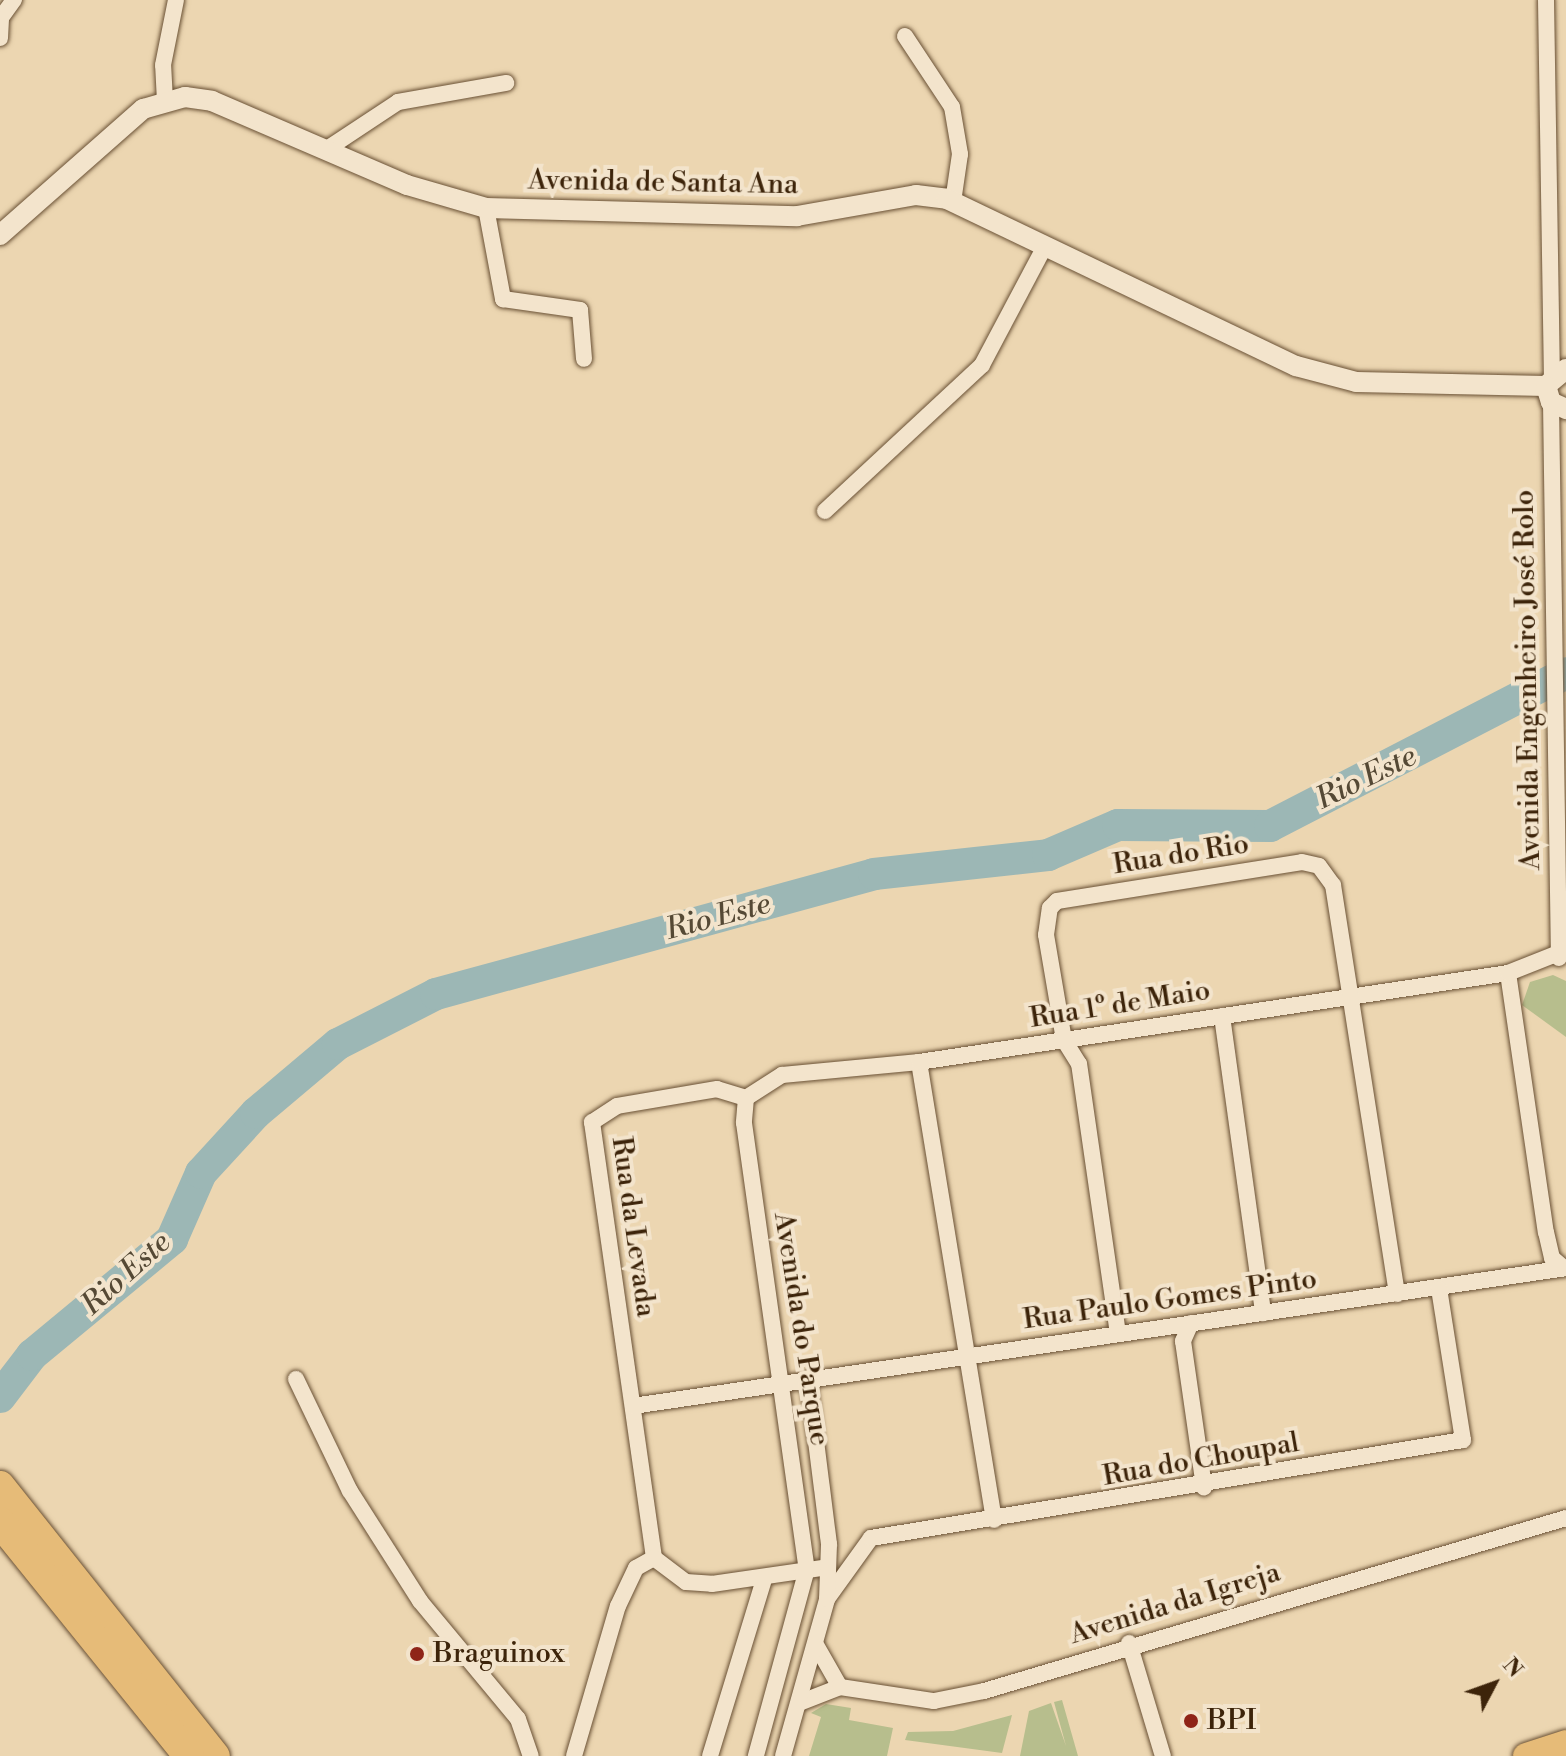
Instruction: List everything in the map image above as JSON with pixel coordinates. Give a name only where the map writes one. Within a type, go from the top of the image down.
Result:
[{"type":"highway","points":[[0,1486],[136,1673],[189,1756]]},
{"type":"highway","points":[[0,1522],[215,1756]]},
{"type":"main road","points":[[1526,1756],[1566,1743]]},
{"type":"street","points":[[0,38],[0,19],[14,0]]},
{"type":"street","points":[[165,101],[163,65],[176,0]]},
{"type":"street","name":"Avenida Engenheiro José Rolo","points":[[1508,973],[1562,954],[1554,646],[1556,388],[1546,0]]},
{"type":"street","points":[[905,36],[952,107],[960,154],[953,202]]},
{"type":"street","points":[[327,149],[398,102],[506,83]]},
{"type":"street","name":"Avenida de Santa Ana","points":[[0,235],[121,126],[165,101],[212,101],[407,185],[486,208],[797,216],[916,195],[953,202],[1313,371],[1356,382],[1556,388]]},
{"type":"street","points":[[486,208],[503,299],[580,310],[584,359]]},
{"type":"street","points":[[825,511],[982,365],[1045,246]]},
{"type":"street","name":"Rua do Rio","points":[[1064,1040],[1046,935],[1057,901],[1302,862],[1319,866],[1333,885],[1354,996]]},
{"type":"street","points":[[1508,973],[1546,1232],[1565,1268]]},
{"type":"street","name":"Rua 1º de Maio","points":[[746,1098],[782,1075],[919,1062],[1508,973]]},
{"type":"street","points":[[1354,996],[1397,1294]]},
{"type":"street","points":[[1222,1016],[1263,1313]]},
{"type":"street","points":[[1064,1040],[1079,1064],[1118,1334]]},
{"type":"street","points":[[919,1062],[964,1355],[994,1520]]},
{"type":"street","name":"Rua da Levada","points":[[654,1558],[592,1122],[617,1106],[717,1089],[746,1098]]},
{"type":"street","name":"Avenida do Parque","points":[[746,1098],[744,1123],[807,1569],[756,1756]]},
{"type":"street","name":"Rua Paulo Gomes Pinto","points":[[783,1382],[1439,1289],[1565,1268]]},
{"type":"street","name":"Rua do Choupal","points":[[827,1599],[871,1538],[1204,1487],[1463,1440],[1439,1289]]},
{"type":"street","points":[[1191,1323],[1183,1341],[1204,1487]]},
{"type":"street","name":"Avenida do Parque","points":[[783,1756],[827,1599],[828,1567],[808,1378]]},
{"type":"street","points":[[296,1379],[350,1491],[420,1601],[518,1719],[531,1756]]},
{"type":"street","points":[[633,1406],[783,1382]]},
{"type":"street","name":"Avenida da Igreja","points":[[799,1703],[840,1687],[934,1701],[1566,1518]]},
{"type":"street","points":[[574,1756],[618,1606],[636,1568],[654,1558],[686,1582],[764,1579],[828,1567]]},
{"type":"street","points":[[710,1756],[764,1579]]},
{"type":"street","points":[[1129,1643],[1163,1756]]},
{"type":"street","points":[[816,1645],[840,1687]]},
{"type":"street","points":[[780,1675],[806,1681]]},
{"type":"green space","points":[[1553,975],[1566,981],[1566,1037],[1522,1005],[1530,982]]},
{"type":"green space","points":[[1062,1700],[1078,1756],[1020,1756],[1029,1711],[1051,1703],[1066,1746],[1054,1702]]},
{"type":"green space","points":[[826,1704],[851,1708],[849,1720],[893,1728],[887,1756],[809,1756],[821,1717],[811,1713]]},
{"type":"green space","points":[[1012,1715],[1002,1753],[905,1740],[908,1732],[953,1731]]},
{"type":"waterway","name":"Rio Este","points":[[0,1397],[32,1355],[172,1239],[201,1173],[256,1113],[338,1044],[436,994],[874,874],[1048,855],[1118,825],[1270,826],[1566,673]]},
{"type":"place","name":"Braguinox","points":[[417,1654]]},
{"type":"place","name":"BPI","points":[[1191,1721]]}]
